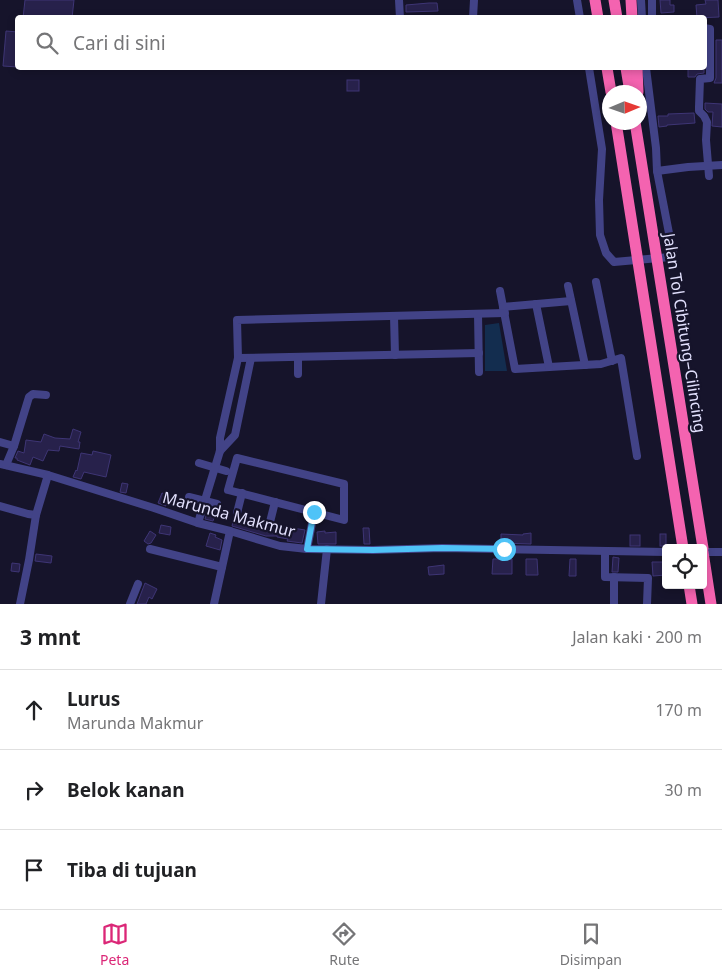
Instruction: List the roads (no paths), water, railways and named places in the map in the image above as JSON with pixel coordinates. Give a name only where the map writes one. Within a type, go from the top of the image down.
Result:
[{"type":"highway","points":[[595,0],[598,15]]},
{"type":"highway","points":[[614,0],[616,15]]},
{"type":"highway","points":[[630,0],[632,15]]},
{"type":"highway","points":[[607,70],[610,85]]},
{"type":"highway","points":[[626,70],[629,85]]},
{"type":"highway","points":[[636,70],[637,85]]},
{"type":"highway","points":[[617,130],[682,544]]},
{"type":"highway","name":"Jalan Tol Cibitung–Cilincing","points":[[636,130],[702,544]]},
{"type":"highway","points":[[641,130],[643,169]]},
{"type":"highway","points":[[707,575],[712,604]]},
{"type":"highway","points":[[690,589],[692,604]]},
{"type":"street","points":[[399,0],[400,15]]},
{"type":"street","points":[[473,15],[474,0]]},
{"type":"street","points":[[577,0],[580,15]]},
{"type":"street","points":[[641,0],[642,15]]},
{"type":"street","points":[[652,0],[652,15]]},
{"type":"street","points":[[707,28],[710,29],[710,78],[700,79],[699,110],[707,122],[706,140],[709,176]]},
{"type":"street","points":[[589,70],[602,149],[600,234],[606,253],[614,262],[672,256],[673,254],[657,172],[656,148],[646,70]]},
{"type":"street","points":[[657,172],[688,167],[722,165]]},
{"type":"street","points":[[596,282],[612,361]]},
{"type":"street","points":[[568,286],[584,365]]},
{"type":"street","points":[[500,291],[515,369],[601,364],[621,358],[638,456]]},
{"type":"street","points":[[198,524],[220,451],[220,438],[238,358],[237,320],[478,314],[536,304],[571,301]]},
{"type":"street","points":[[536,304],[549,367]]},
{"type":"street","points":[[478,314],[479,372]]},
{"type":"street","points":[[394,316],[395,355]]},
{"type":"street","points":[[238,358],[479,353]]},
{"type":"street","points":[[298,357],[298,374]]},
{"type":"street","points":[[220,451],[235,435],[251,358]]},
{"type":"street","points":[[3,464],[14,446],[29,397],[33,394],[46,395]]},
{"type":"street","points":[[0,442],[14,446]]},
{"type":"street","points":[[237,458],[344,484],[344,520],[275,502],[228,490],[237,458]]},
{"type":"street","points":[[199,463],[226,471]]},
{"type":"street","name":"Marunda Makmur","points":[[3,464],[48,475],[154,508],[198,524],[230,531],[280,546],[307,549],[442,548],[662,552]]},
{"type":"street","points":[[20,604],[36,515],[48,475]]},
{"type":"street","points":[[237,513],[242,493]]},
{"type":"street","points":[[189,497],[217,504]]},
{"type":"street","points":[[270,522],[275,502]]},
{"type":"street","points":[[0,506],[36,515]]},
{"type":"street","points":[[307,549],[314,512]]},
{"type":"street","points":[[214,604],[230,531]]},
{"type":"street","points":[[150,549],[222,567]]},
{"type":"street","points":[[321,604],[327,549]]},
{"type":"street","points":[[605,551],[605,577],[648,578],[647,604]]},
{"type":"street","points":[[707,552],[722,552]]},
{"type":"street","points":[[614,577],[614,604]]},
{"type":"street","points":[[130,604],[138,584]]},
{"type":"water","points":[[499,323],[507,371],[485,371],[485,325]]}]
